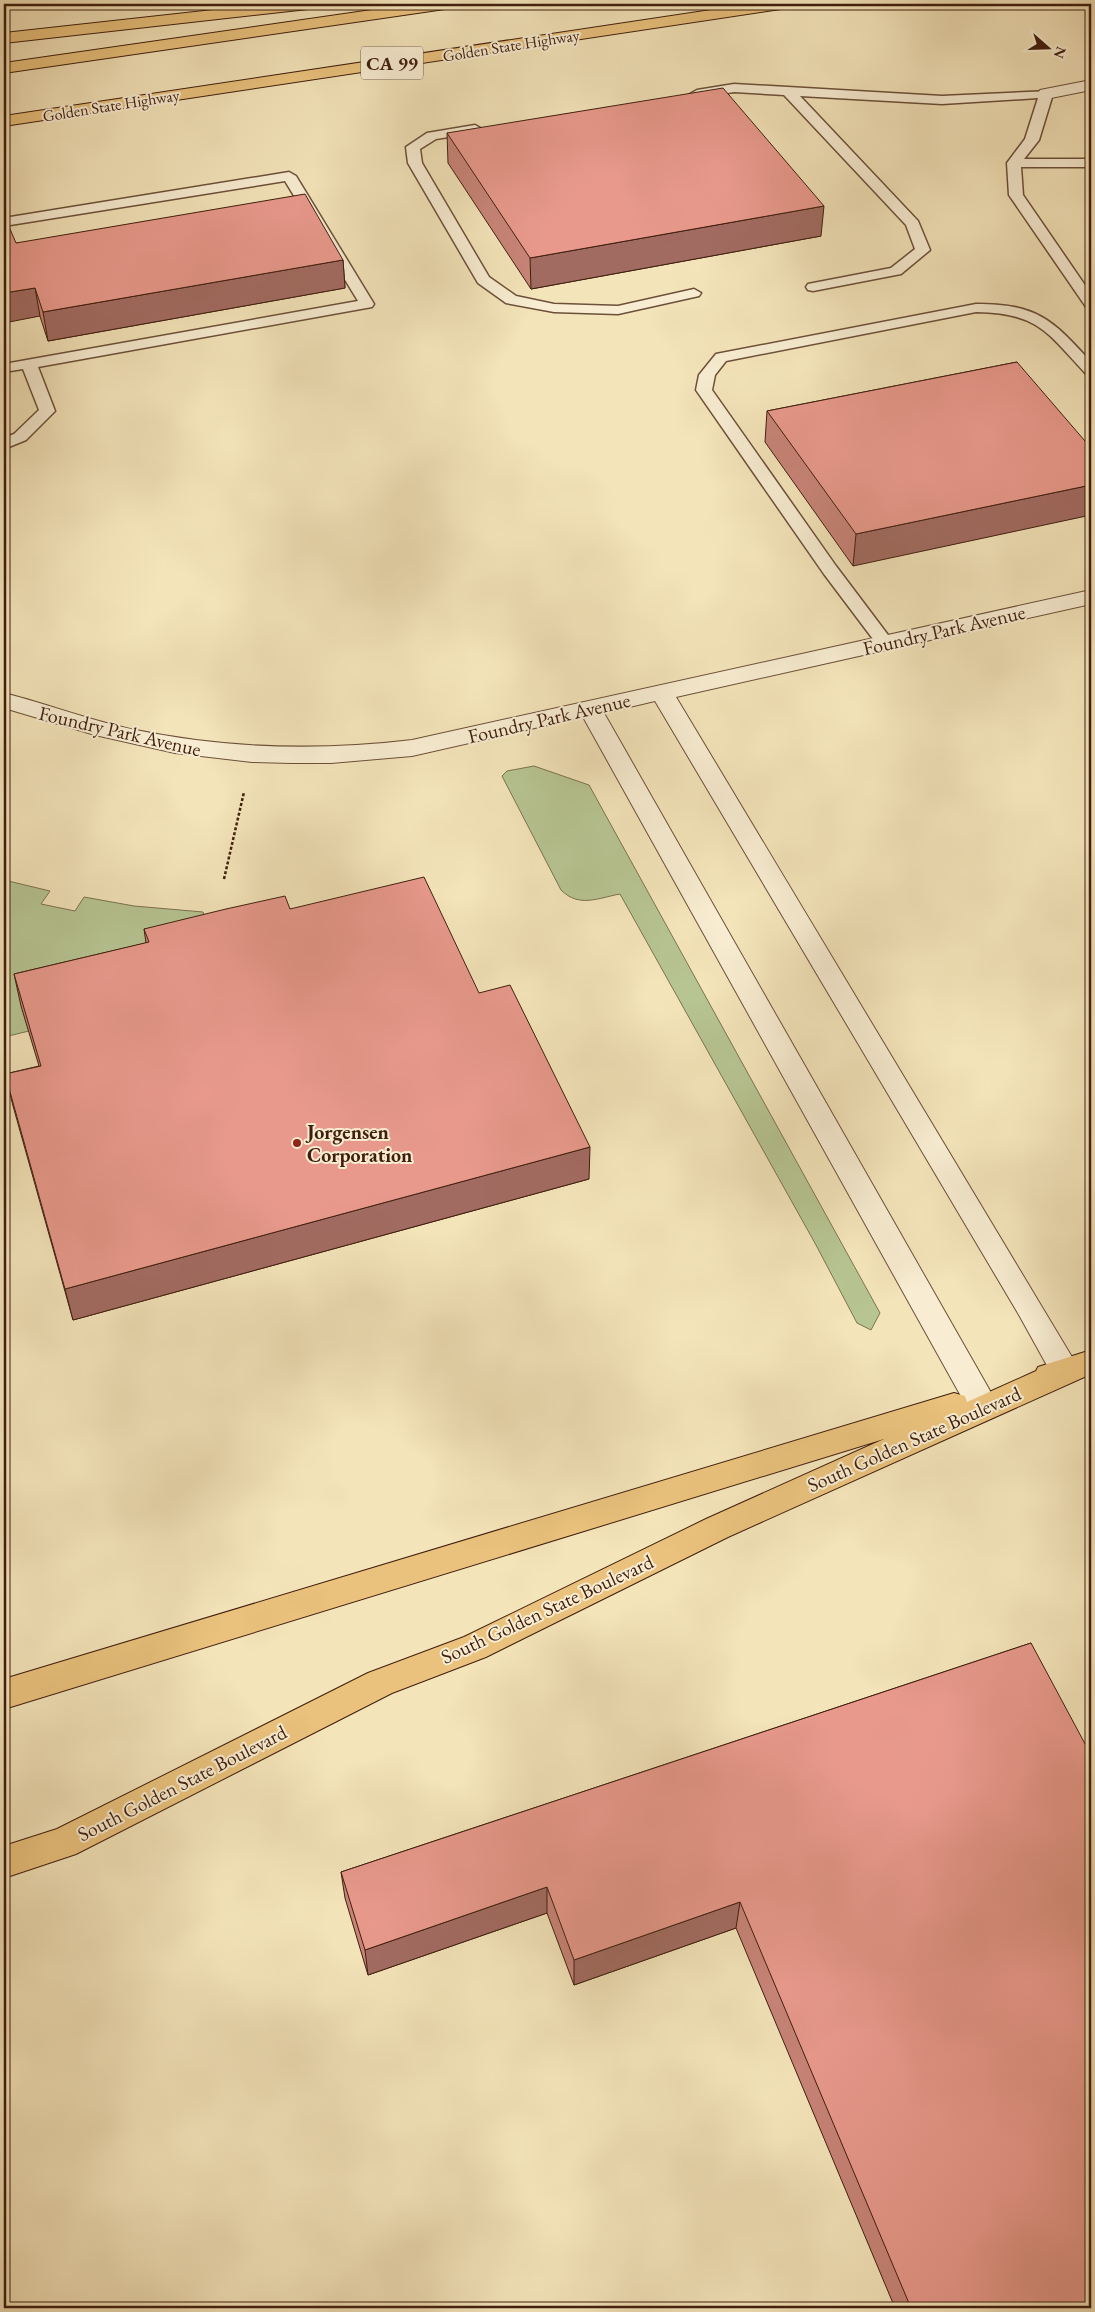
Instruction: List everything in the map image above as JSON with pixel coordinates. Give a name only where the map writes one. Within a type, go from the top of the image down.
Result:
[{"type":"main road","points":[[4,38],[308,4]]},
{"type":"main road","points":[[4,68],[445,4]]},
{"type":"main road","name":"Golden State Highway","points":[[4,121],[781,4]]},
{"type":"main road","name":"South Golden State Boulevard","points":[[4,1694],[1078,1367]]},
{"type":"main road","name":"South Golden State Boulevard","points":[[4,1862],[64,1843],[380,1683],[475,1647],[717,1528],[1078,1367]]},
{"type":"street","points":[[1046,94],[1091,84]]},
{"type":"street","name":"Foundry Park Avenue","points":[[4,700],[49,715],[142,740],[196,750],[252,756],[364,754],[412,748],[1091,597]]},
{"type":"street","points":[[662,692],[1029,1307],[1078,1367]]},
{"type":"street","points":[[590,709],[978,1398]]},
{"type":"lane","points":[[685,96],[734,88],[942,100],[1046,94],[1032,140],[1014,163],[1016,195],[1091,304]]},
{"type":"lane","points":[[788,91],[913,224],[923,250],[896,272],[813,287]]},
{"type":"lane","points":[[490,127],[432,136],[413,147],[415,163],[483,280],[511,300],[554,308],[618,310],[694,293]]},
{"type":"lane","points":[[1014,163],[1091,163]]},
{"type":"lane","points":[[4,222],[289,176],[368,304],[4,368]]},
{"type":"lane","points":[[885,643],[830,570],[704,390],[707,375],[721,357],[976,308],[1001,308],[1033,317],[1063,340],[1091,371]]},
{"type":"lane","points":[[4,444],[20,437],[47,411],[28,364]]},
{"type":"path","points":[[224,879],[244,790]]},
{"type":"green space","points":[[534,766],[589,785],[880,1313],[871,1330],[857,1323],[816,1245],[620,894],[582,900],[568,896],[561,890],[502,776],[507,771]]},
{"type":"green space","points":[[4,880],[50,891],[41,904],[75,911],[84,897],[134,906],[203,912],[216,945],[22,1006],[29,1031],[4,1037]]},
{"type":"building","points":[[723,88],[824,206],[530,258],[447,133]]},
{"type":"building","points":[[305,194],[343,260],[43,312],[35,288],[4,293],[4,215],[16,243]]},
{"type":"building","points":[[1017,362],[1091,448],[1091,485],[856,534],[767,411]]},
{"type":"building","name":"Jorgensen Corporation","points":[[424,877],[479,993],[510,985],[590,1147],[65,1289],[5,1074],[41,1066],[14,974],[149,942],[144,929],[226,909],[285,896],[290,909]]},
{"type":"building","points":[[1031,1643],[1091,1755],[1091,2308],[911,2308],[740,1902],[574,1960],[547,1887],[365,1950],[341,1872]]},
{"type":"place","name":"Jorgensen Corporation","points":[[297,1143]]}]
